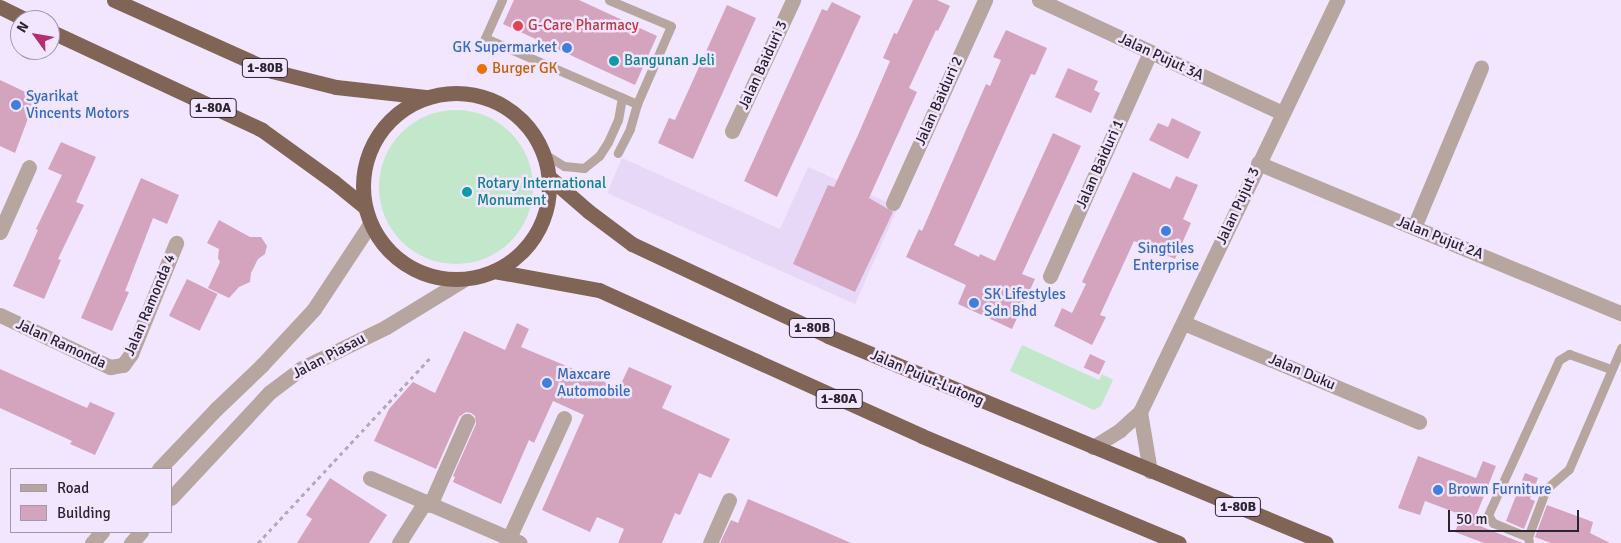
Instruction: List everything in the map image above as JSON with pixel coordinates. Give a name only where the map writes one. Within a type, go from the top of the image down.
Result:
[{"type":"highway","name":"1-80B","points":[[114,0],[272,71],[336,87],[427,97]]},
{"type":"highway","name":"1-80A","points":[[60,36],[262,130],[328,177],[364,206]]},
{"type":"highway","points":[[456,93],[484,97],[510,110],[530,130],[543,153],[548,177],[547,205],[536,232],[518,255],[494,271],[463,280],[425,275],[392,255],[370,224],[364,206],[363,172],[374,139],[397,114],[427,97],[456,93]]},
{"type":"highway","name":"Jalan Pujut-Lutong","points":[[548,177],[588,211],[632,244],[828,336],[1326,543]]},
{"type":"highway","name":"1-80A","points":[[494,271],[599,290],[922,436],[1180,543]]},
{"type":"street","name":"Jalan Baiduri 3","points":[[732,131],[793,0]]},
{"type":"street","name":"Jalan Baiduri 2","points":[[893,203],[985,0]]},
{"type":"street","name":"Jalan Pujut 3A","points":[[1039,0],[1282,112]]},
{"type":"street","name":"Jalan Pujut 3","points":[[1093,447],[1120,430],[1140,412],[1337,0]]},
{"type":"street","name":"Jalan Baiduri 1","points":[[1050,276],[1150,52]]},
{"type":"street","points":[[1414,227],[1481,68]]},
{"type":"street","name":"Jalan Pujut 2A","points":[[1258,163],[1621,313]]},
{"type":"street","points":[[0,232],[29,167]]},
{"type":"street","name":"Jalan Piasau","points":[[160,468],[216,409],[262,366],[314,309],[370,224]]},
{"type":"street","name":"Jalan Ramonda 4","points":[[123,365],[131,354],[176,244]]},
{"type":"street","name":"Jalan Piasau","points":[[172,497],[270,392],[300,369],[386,327],[463,280]]},
{"type":"street","name":"Jalan Ramonda","points":[[0,315],[110,368],[123,365]]},
{"type":"street","name":"Jalan Duku","points":[[1184,323],[1419,422]]},
{"type":"street","points":[[1140,412],[1150,471]]},
{"type":"street","points":[[370,478],[514,541],[564,418]]},
{"type":"street","points":[[399,543],[427,503],[467,421]]},
{"type":"street","points":[[710,543],[729,500]]},
{"type":"street","points":[[92,543],[101,533]]},
{"type":"street","points":[[131,543],[140,533]]},
{"type":"lane","points":[[502,0],[485,38],[637,104]]},
{"type":"lane","points":[[610,0],[671,26],[618,153]]},
{"type":"lane","points":[[543,153],[564,166],[584,168],[599,156],[608,142],[618,120],[622,97]]},
{"type":"lane","points":[[1611,369],[1569,354],[1559,360],[1488,515],[1493,523],[1528,540],[1546,489],[1569,469],[1621,348]]},
{"type":"path","points":[[258,543],[430,358]]},
{"type":"shaded area","points":[[622,158],[780,229],[808,167],[898,207],[855,304],[607,193]]},
{"type":"green space","points":[[456,110],[485,116],[499,123],[510,133],[520,144],[527,158],[533,187],[527,216],[520,230],[510,241],[499,251],[485,258],[456,264],[427,258],[413,251],[402,241],[392,230],[385,216],[379,187],[385,158],[392,144],[402,133],[413,123],[427,116]]},
{"type":"green space","points":[[1022,345],[1099,380],[1102,374],[1113,380],[1101,406],[1094,410],[1010,371]]},
{"type":"building","name":"Bangunan Jeli","points":[[514,0],[579,0],[657,36],[635,85],[503,24]]},
{"type":"building","points":[[913,0],[937,0],[950,6],[938,31],[936,30],[909,88],[917,92],[869,198],[893,212],[855,292],[793,264],[828,185],[834,187],[858,135],[890,61],[883,58],[894,33],[897,34]]},
{"type":"building","points":[[832,2],[861,16],[777,197],[744,181],[822,9],[827,11]]},
{"type":"building","points":[[727,5],[756,18],[693,159],[658,143],[669,118],[675,120]]},
{"type":"building","points":[[1006,30],[1047,48],[1035,75],[1031,74],[954,245],[979,257],[980,254],[995,261],[1053,133],[1081,146],[1022,274],[1035,279],[1012,329],[958,304],[966,285],[906,257],[919,229],[922,231],[986,84],[990,86],[1001,60],[993,57]]},
{"type":"building","points":[[1068,68],[1098,81],[1094,90],[1100,93],[1091,113],[1055,97]]},
{"type":"building","points":[[0,80],[36,97],[15,153],[0,146]]},
{"type":"building","points":[[1172,118],[1201,132],[1188,159],[1149,140],[1158,123],[1168,127]]},
{"type":"building","points":[[61,142],[96,157],[76,202],[84,205],[58,259],[61,260],[44,299],[13,286],[38,230],[36,229],[62,175],[48,169]]},
{"type":"building","points":[[1133,172],[1170,189],[1176,176],[1198,185],[1183,219],[1191,223],[1175,259],[1134,241],[1100,315],[1106,317],[1092,345],[1054,326],[1062,308],[1072,313],[1086,284],[1082,282]]},
{"type":"building","points":[[141,178],[179,195],[167,224],[153,218],[125,291],[129,292],[112,331],[81,318]]},
{"type":"building","points":[[219,220],[250,237],[261,237],[267,246],[265,254],[258,259],[251,273],[250,282],[239,287],[229,298],[208,288],[220,262],[218,258],[219,249],[207,243]]},
{"type":"building","points":[[187,279],[218,294],[200,331],[169,316]]},
{"type":"building","points":[[517,323],[529,329],[521,347],[619,388],[629,367],[672,386],[662,408],[730,439],[711,478],[699,473],[680,515],[675,513],[662,543],[618,543],[624,529],[597,517],[590,532],[542,510],[584,415],[553,401],[534,443],[529,440],[501,504],[453,482],[455,477],[453,476],[476,424],[475,416],[471,413],[466,412],[459,417],[436,469],[374,441],[389,409],[413,382],[435,393],[464,331],[505,350]]},
{"type":"building","points":[[1090,354],[1105,361],[1099,375],[1084,368]]},
{"type":"building","points":[[0,369],[87,408],[90,402],[115,413],[95,455],[70,444],[72,441],[0,408]]},
{"type":"building","name":"Brown Furniture","points":[[1418,456],[1476,478],[1483,461],[1496,466],[1473,523],[1522,543],[1484,543],[1455,532],[1462,515],[1425,501],[1420,515],[1398,508]]},
{"type":"building","points":[[1525,473],[1538,478],[1530,499],[1535,501],[1524,529],[1506,521]]},
{"type":"building","points":[[330,478],[387,515],[369,543],[297,543],[312,519],[306,515]]},
{"type":"building","points":[[748,499],[851,543],[720,543],[731,520],[738,523]]},
{"type":"building","points":[[1547,505],[1593,522],[1590,533],[1610,543],[1551,543],[1535,537]]},
{"type":"place","name":"G-Care Pharmacy","points":[[518,26]]},
{"type":"place","name":"GK Supermarket","points":[[567,48]]},
{"type":"place","name":"Bangunan Jeli","points":[[614,61]]},
{"type":"place","name":"Burger GK","points":[[482,69]]},
{"type":"place","name":"Syarikat Vincents Motors","points":[[16,105]]},
{"type":"place","name":"Rotary International Monument","points":[[467,192]]},
{"type":"place","name":"Singtiles Enterprise","points":[[1166,231]]},
{"type":"place","name":"SK Lifestyles Sdn Bhd","points":[[974,303]]},
{"type":"place","name":"Maxcare Automobile","points":[[547,383]]},
{"type":"place","name":"Brown Furniture","points":[[1438,490]]}]
